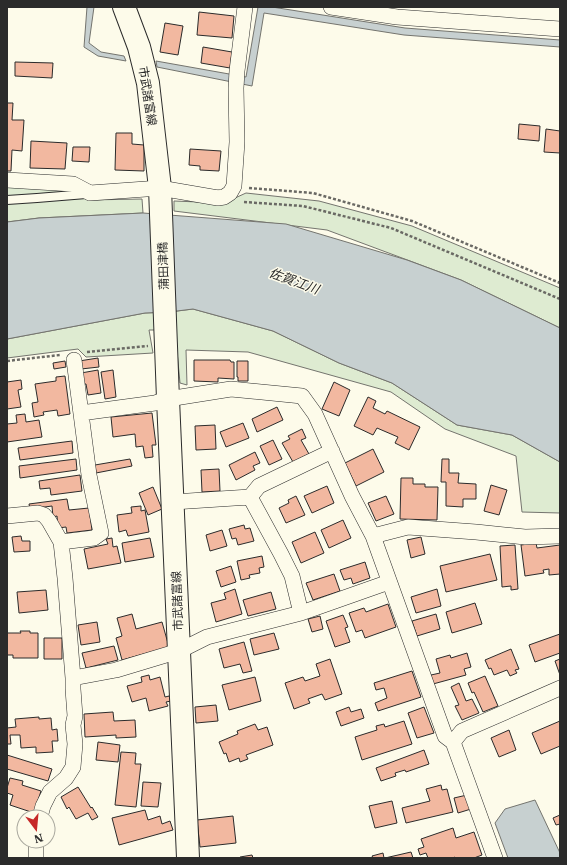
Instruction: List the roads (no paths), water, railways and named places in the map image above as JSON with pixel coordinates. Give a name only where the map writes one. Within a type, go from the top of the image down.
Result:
[{"type":"main road","name":"市武諸富線","points":[[124,7],[139,47],[148,83],[160,188]]},
{"type":"main road","name":"蒲田津橋","points":[[160,188],[166,344]]},
{"type":"main road","name":"市武諸富線","points":[[166,344],[188,858]]},
{"type":"street","points":[[7,180],[73,184],[90,193],[160,188],[218,198],[229,192],[236,142],[237,71],[245,7]]},
{"type":"street","points":[[331,7],[398,12],[560,29]]},
{"type":"street","points":[[61,542],[94,538],[101,533],[89,475],[74,360]]},
{"type":"street","points":[[81,413],[155,403],[168,399],[231,389],[302,396],[315,414],[352,496],[373,536],[445,736],[454,742],[495,858]]},
{"type":"street","points":[[250,498],[259,486],[332,451]]},
{"type":"street","points":[[173,502],[250,498]]},
{"type":"street","points":[[250,498],[292,576],[300,613]]},
{"type":"street","points":[[7,516],[38,513],[44,515],[61,542],[66,585],[73,678],[72,689],[75,716],[73,725],[75,744],[73,767],[66,778],[50,792],[42,809]]},
{"type":"street","points":[[373,536],[408,526],[524,537],[560,536]]},
{"type":"street","points":[[73,678],[116,670],[180,651],[207,637],[300,613],[389,582]]},
{"type":"street","points":[[454,742],[462,730],[560,688]]},
{"type":"lane","points":[[7,200],[90,193]]},
{"type":"water","points":[[87,7],[94,7],[89,43],[101,52],[124,56],[126,61],[98,56],[84,47]]},
{"type":"water","points":[[258,7],[272,7],[405,28],[560,40],[560,47],[404,35],[264,13],[252,86],[157,67],[156,61],[246,77]]},
{"type":"water","name":"佐賀江川","points":[[143,213],[286,224],[407,260],[461,280],[560,328],[560,462],[512,435],[457,425],[392,383],[339,363],[273,331],[193,309],[145,313],[7,339],[7,222],[39,218]]},
{"type":"water","points":[[535,800],[560,853],[560,858],[508,858],[495,823],[505,809]]}]
